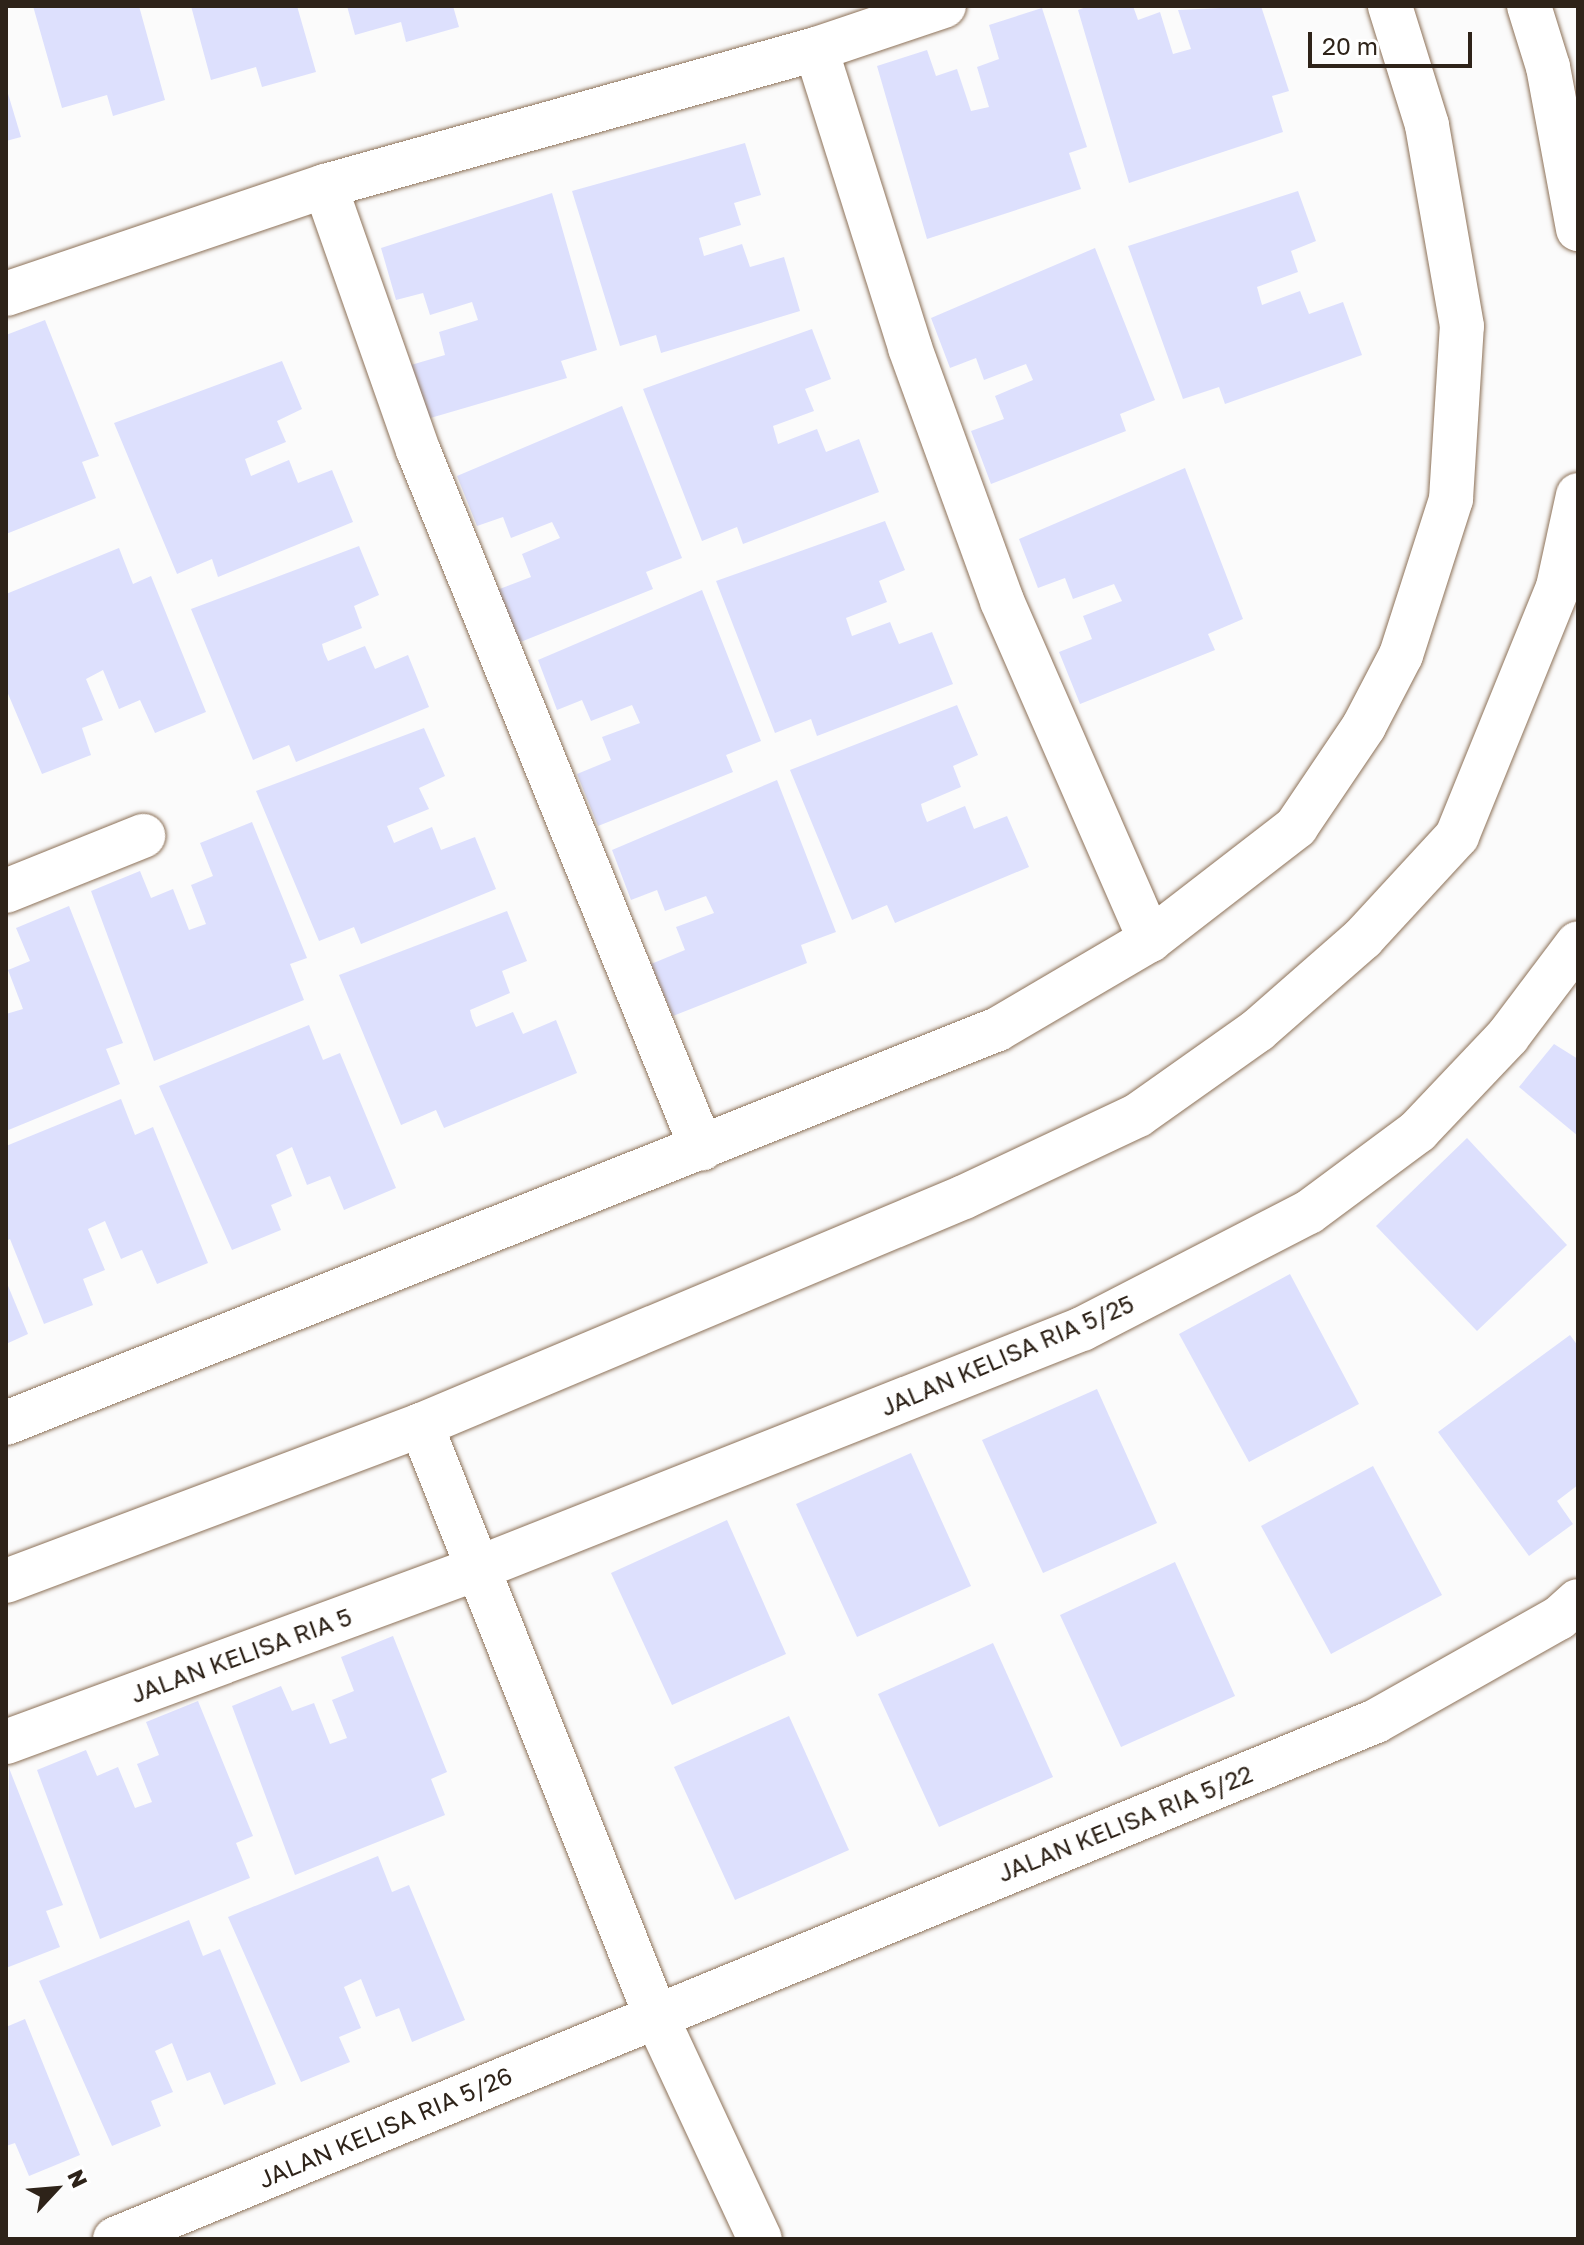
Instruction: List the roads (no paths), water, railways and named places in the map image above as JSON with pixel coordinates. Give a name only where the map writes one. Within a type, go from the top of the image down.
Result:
[{"type":"street","points":[[6,294],[325,186],[816,49],[944,6]]},
{"type":"street","points":[[6,1423],[998,1029],[1150,940],[1296,827],[1364,726],[1401,655],[1451,499],[1462,326],[1427,125],[1390,6]]},
{"type":"street","points":[[1529,6],[1548,67],[1578,229]]},
{"type":"street","points":[[816,49],[910,348],[1002,601],[1150,940]]},
{"type":"street","points":[[325,186],[418,450],[702,1149]]},
{"type":"street","points":[[6,1581],[421,1425],[964,1197],[1138,1115],[1258,1030],[1363,938],[1457,836],[1558,587],[1578,495]]},
{"type":"street","points":[[6,891],[143,836]]},
{"type":"street","name":"JALAN KELISA RIA 5/25","points":[[476,1569],[1082,1329],[1309,1212],[1418,1131],[1508,1036],[1578,943]]},
{"type":"street","points":[[421,1425],[655,2014],[760,2239]]},
{"type":"street","name":"JALAN KELISA RIA 5","points":[[6,1742],[476,1569]]},
{"type":"street","name":"JALAN KELISA RIA 5/22","points":[[655,2014],[1376,1721],[1559,1618],[1578,1601]]},
{"type":"street","name":"JALAN KELISA RIA 5/26","points":[[115,2239],[655,2014]]}]
